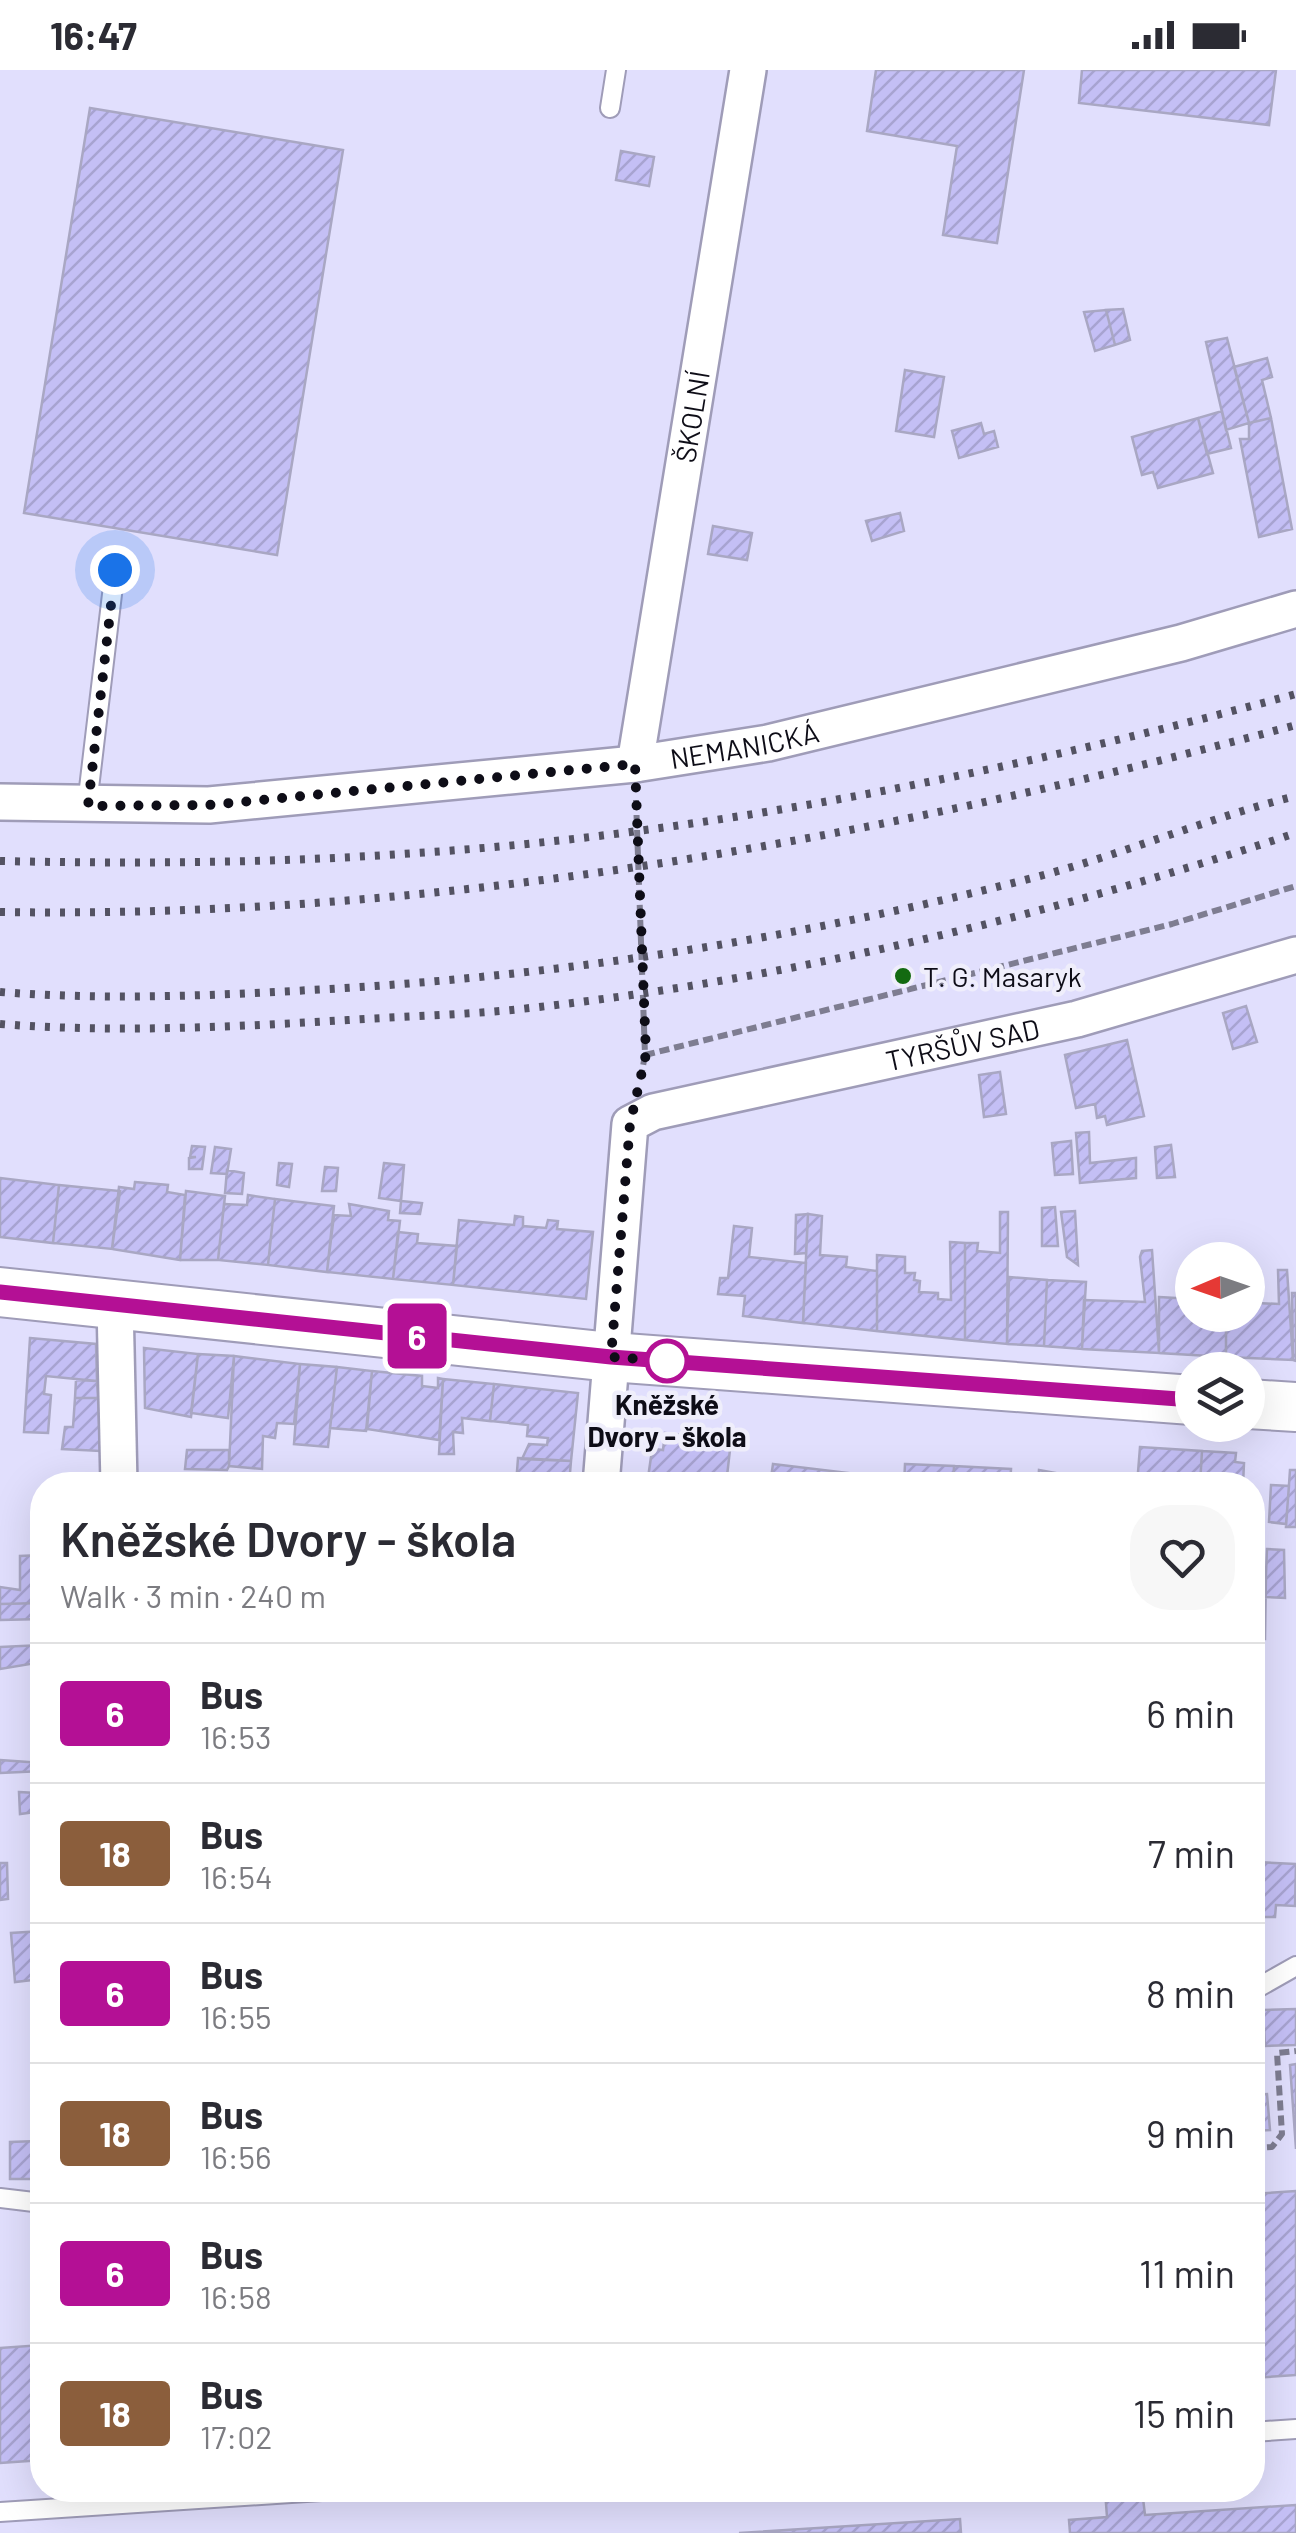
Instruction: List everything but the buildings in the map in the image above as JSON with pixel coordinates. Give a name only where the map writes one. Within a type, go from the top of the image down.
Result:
[{"type":"street","name":"ŠKOLNÍ","points":[[635,764],[748,70]]},
{"type":"street","name":"NEMANICKÁ","points":[[0,802],[209,805],[635,764],[768,742],[1180,643],[1296,609]]},
{"type":"street","name":"TYRŠŮV SAD","points":[[630,1124],[653,1112],[1076,1019],[1296,954]]},
{"type":"street","points":[[602,1472],[630,1124]]},
{"type":"street","points":[[0,1292],[611,1357],[1175,1399]]},
{"type":"street","points":[[115,1303],[119,1472]]},
{"type":"street","points":[[1265,1405],[1296,1407]]},
{"type":"lane","points":[[610,108],[616,70]]},
{"type":"lane","points":[[88,806],[115,570]]},
{"type":"lane","points":[[1265,1983],[1296,1966]]},
{"type":"lane","points":[[0,2198],[30,2202]]},
{"type":"lane","points":[[1265,2431],[1296,2429]]},
{"type":"lane","points":[[0,2512],[153,2502]]},
{"type":"path","points":[[630,1124],[646,1054],[635,764]]},
{"type":"path","points":[[646,1054],[1172,924],[1296,886]]},
{"type":"path","points":[[1265,2147],[1272,2146],[1282,2134],[1277,2053],[1296,2052]]},
{"type":"railway","points":[[0,861],[313,859],[527,844],[638,831],[749,815],[971,773],[1296,694]]},
{"type":"railway","points":[[0,912],[165,911],[329,902],[492,886],[654,864],[816,837],[977,804],[1296,725]]},
{"type":"railway","points":[[0,992],[156,996],[311,990],[494,976],[676,952],[857,919],[1036,877],[1296,796]]},
{"type":"railway","points":[[0,1024],[130,1029],[261,1025],[484,1012],[628,996],[918,941],[1108,891],[1296,833]]},
{"type":"bus line","name":"6","points":[[0,1292],[611,1357],[1175,1399]]},
{"type":"place","name":"T. G. Masaryk","points":[[903,976]]},
{"type":"place","name":"Kněžské Dvory - škola","points":[[667,1361]]},
{"type":"route","points":[[115,570],[88,806],[209,805],[635,764],[646,1054],[630,1124],[611,1357],[667,1361]]}]
